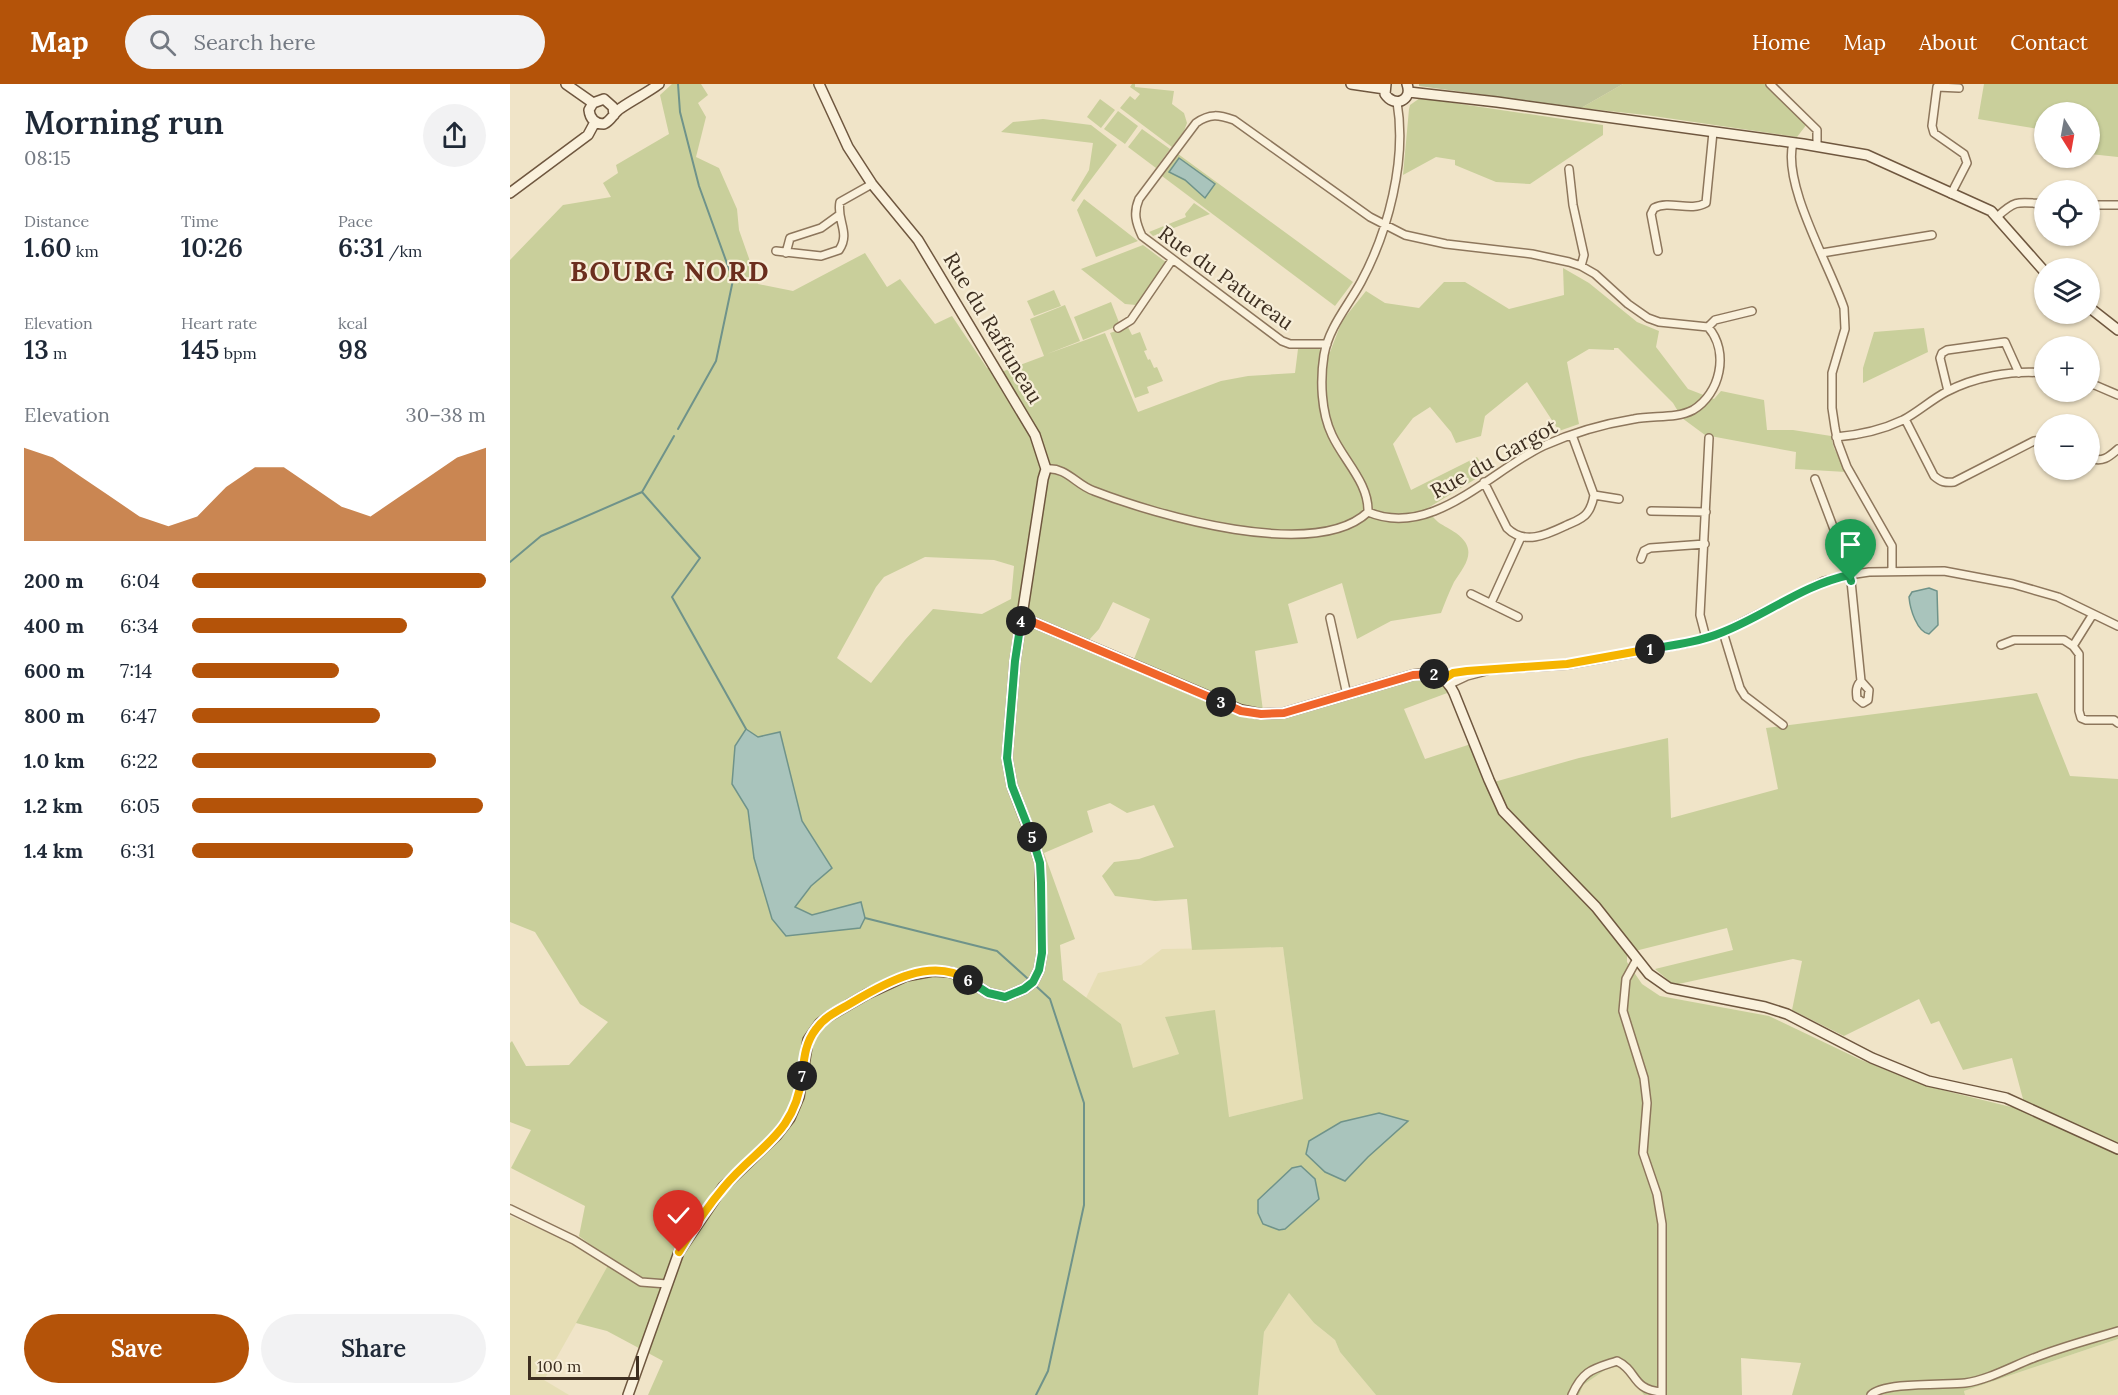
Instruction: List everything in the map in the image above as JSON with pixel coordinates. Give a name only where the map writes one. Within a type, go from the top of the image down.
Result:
[{"type":"street","points":[[566,84],[593,103]]},
{"type":"street","points":[[628,104],[611,103],[600,99],[593,103],[590,115],[595,122],[604,124],[628,104],[659,84]]},
{"type":"street","name":"Rue du Raffuneau","points":[[667,1284],[684,1244],[716,1197],[738,1171],[776,1136],[790,1118],[799,1097],[808,1040],[820,1023],[867,994],[906,976],[933,971],[962,976],[988,993],[1005,997],[1015,994],[1033,982],[1039,970],[1042,953],[1040,863],[1012,786],[1007,758],[1015,661],[1046,469],[1035,435],[960,307],[918,240],[872,184],[846,143],[819,84]]},
{"type":"street","points":[[1351,84],[1386,86],[1388,98],[1397,102],[1405,100],[1408,88],[1867,155],[1983,207],[1997,217],[2034,260]]},
{"type":"street","points":[[1770,84],[1817,130],[1817,146]]},
{"type":"street","points":[[1951,194],[1967,158],[1934,133],[1932,126],[1937,87],[1959,88]]},
{"type":"street","points":[[1046,469],[1063,470],[1090,490],[1122,502],[1175,517],[1227,528],[1282,534],[1325,533],[1360,520],[1368,512],[1365,491],[1336,442],[1326,419],[1322,373],[1327,344],[1342,311],[1368,269],[1384,224],[1398,163],[1400,130],[1397,102]]},
{"type":"street","points":[[611,103],[614,115]]},
{"type":"street","name":"Rue du Patureau","points":[[1327,344],[1290,345],[1282,341],[1172,260],[1142,236],[1135,217],[1138,199],[1196,123],[1206,116],[1219,115],[1234,120],[1352,205],[1384,224]]},
{"type":"street","points":[[510,193],[588,135],[595,122]]},
{"type":"street","points":[[1658,251],[1651,214],[1654,208],[1669,205],[1698,207],[1706,203],[1713,132]]},
{"type":"street","points":[[1798,144],[1791,158],[1794,186],[1840,297],[1846,318],[1832,373],[1832,408],[1836,437],[1847,467],[1892,546],[1892,572]]},
{"type":"street","points":[[1569,169],[1573,205],[1584,255],[1581,266]]},
{"type":"street","points":[[776,251],[821,256],[839,250],[845,240],[839,216],[840,202],[872,184]]},
{"type":"street","points":[[1997,217],[2016,202],[2034,203]]},
{"type":"street","points":[[2100,205],[2118,205]]},
{"type":"street","points":[[786,253],[790,238],[821,228],[839,216]]},
{"type":"street","points":[[1384,224],[1405,235],[1426,241],[1533,254],[1581,266],[1609,286],[1638,312],[1659,322],[1708,327],[1715,320],[1752,311]]},
{"type":"street","points":[[1822,253],[1932,236]]},
{"type":"street","points":[[1118,328],[1131,320],[1172,260]]},
{"type":"street","points":[[2100,316],[2118,330]]},
{"type":"street","name":"Rue du Gargot","points":[[1368,512],[1390,519],[1420,517],[1450,503],[1543,447],[1572,435],[1603,425],[1637,418],[1691,411],[1715,387],[1719,374],[1718,344],[1714,333],[1708,327]]},
{"type":"street","points":[[1948,391],[1940,358],[1947,350],[2005,342],[2019,373]]},
{"type":"street","points":[[1836,437],[1882,429],[1905,419],[1948,391],[1982,379],[2019,373],[2034,374]]},
{"type":"street","points":[[2100,387],[2118,395]]},
{"type":"street","points":[[1905,419],[1934,476],[1946,482],[1954,482],[2034,441]]},
{"type":"street","points":[[1484,482],[1507,528],[1521,537],[1544,536],[1582,518],[1587,513],[1594,495],[1572,435]]},
{"type":"street","points":[[1706,638],[1700,615],[1709,438]]},
{"type":"street","points":[[2100,460],[2106,459],[2118,449]]},
{"type":"street","points":[[1815,479],[1846,561],[1861,681]]},
{"type":"street","points":[[1594,495],[1619,499]]},
{"type":"street","points":[[1651,511],[1706,512]]},
{"type":"street","points":[[1491,603],[1521,537]]},
{"type":"street","points":[[1641,559],[1644,551],[1650,548],[1705,544]]},
{"type":"street","points":[[1021,617],[1241,711],[1261,714],[1284,713],[1413,675],[1430,674],[1447,681],[1490,670],[1567,664],[1706,638],[1723,632],[1815,586],[1849,575],[1944,571],[2013,584],[2058,597],[2118,626]]},
{"type":"street","points":[[1471,594],[1518,617]]},
{"type":"street","points":[[2073,646],[2093,614]]},
{"type":"street","points":[[1330,618],[1347,695]]},
{"type":"street","points":[[1723,632],[1731,663],[1744,696],[1783,725]]},
{"type":"street","points":[[2001,645],[2014,640],[2064,640],[2079,654],[2081,718],[2114,720],[2118,723]]},
{"type":"street","points":[[1447,681],[1503,811],[1596,907],[1623,938],[1649,974],[1669,988],[1787,1014],[1872,1058],[1928,1081],[2006,1098],[2118,1149]]},
{"type":"street","points":[[1572,1395],[1578,1381],[1594,1368],[1617,1361],[1623,1364],[1642,1387],[1648,1391],[1661,1393],[1662,1224],[1657,1194],[1643,1153],[1647,1103],[1644,1078],[1623,1011],[1626,979],[1637,959]]},
{"type":"street","points":[[510,1209],[574,1240],[641,1282],[667,1284],[628,1395]]},
{"type":"street","points":[[1870,1395],[1881,1389],[1965,1383],[2040,1355],[2118,1331]]},
{"type":"shaded area","points":[[1283,947],[1303,1099],[1229,1117],[1165,1017],[1179,1054],[1133,1069],[1121,1024],[1086,998],[1098,973],[1141,965],[1162,949]]},
{"type":"shaded area","points":[[510,1216],[577,1245],[579,1236],[612,1260],[544,1380],[569,1395],[510,1395]]},
{"type":"shaded area","points":[[1289,1293],[1314,1323],[1335,1340],[1340,1352],[1376,1395],[1258,1395],[1264,1332]]},
{"type":"shaded area","points":[[2118,1339],[2118,1395],[1965,1395],[1964,1391]]},
{"type":"shaded area","points":[[1620,1365],[1644,1395],[1579,1395],[1582,1385],[1605,1370]]},
{"type":"green space","points":[[672,84],[701,84],[708,95],[698,103],[706,117],[696,157],[719,168],[737,209],[739,230],[758,284],[793,291],[865,253],[887,287],[900,279],[935,324],[952,316],[987,368],[1004,371],[1044,356],[1030,319],[1065,305],[1080,341],[1047,354],[1105,333],[1138,412],[1221,381],[1248,376],[1295,373],[1298,349],[1315,348],[1330,352],[1342,321],[1366,291],[1385,303],[1419,308],[1444,282],[1465,282],[1509,309],[1564,295],[1563,268],[1589,283],[1637,322],[1659,331],[1656,347],[1688,389],[1714,399],[1721,391],[1764,400],[1767,430],[1793,430],[1831,436],[1834,448],[1846,472],[1795,469],[1796,452],[1705,435],[1682,418],[1673,403],[1618,348],[1614,350],[1589,349],[1567,362],[1579,424],[1559,431],[1527,382],[1485,416],[1481,436],[1456,443],[1451,432],[1430,407],[1413,418],[1393,444],[1411,490],[1477,457],[1487,472],[1428,508],[1437,521],[1463,539],[1468,551],[1466,564],[1454,582],[1441,613],[1391,621],[1357,639],[1342,583],[1288,604],[1298,643],[1255,651],[1264,718],[1283,717],[1413,680],[1436,680],[1450,692],[1404,709],[1425,759],[1471,744],[1487,784],[1579,758],[1668,738],[1671,818],[1778,789],[1766,728],[2037,693],[2070,776],[2118,779],[2118,1339],[1964,1391],[1965,1395],[1792,1395],[1801,1363],[1741,1358],[1742,1395],[1644,1395],[1620,1365],[1605,1370],[1583,1385],[1579,1395],[1376,1395],[1340,1352],[1335,1340],[1314,1323],[1289,1293],[1264,1332],[1258,1395],[648,1395],[663,1361],[607,1331],[576,1323],[611,1260],[579,1236],[585,1206],[511,1168],[531,1130],[510,1122],[510,1043],[512,1041],[526,1066],[569,1065],[608,1022],[580,1004],[535,932],[510,922],[510,260],[563,205],[611,197],[603,183],[618,173],[616,165],[669,134],[660,95]],"holes":[[[925,557],[994,560],[1014,566],[1011,599],[982,614],[933,609],[871,683],[837,658],[876,587],[884,577]],[[1113,602],[1150,619],[1130,669],[1085,650],[1089,640],[1099,629]],[[780,732],[802,821],[832,868],[811,886],[794,907],[812,915],[861,902],[786,936],[754,858],[748,810]],[[1110,803],[1127,813],[1154,805],[1174,847],[1139,859],[1114,862],[1102,876],[1115,896],[1155,901],[1187,899],[1192,950],[1283,947],[1303,1099],[1229,1117],[1215,1010],[1165,1017],[1179,1054],[1133,1068],[1121,1024],[1063,980],[1060,945],[1075,939],[1044,853],[1093,832],[1087,811]],[[1727,928],[1733,950],[1655,969],[1674,985],[1793,959],[1802,961],[1792,1010],[1844,1036],[1919,999],[1931,1024],[1939,1021],[1963,1070],[2012,1058],[2023,1099],[2011,1107],[1926,1086],[1859,1059],[1769,1016],[1660,996],[1642,984],[1627,962],[1627,953]]]},
{"type":"green space","points":[[1135,84],[1135,87],[1174,91],[1172,104],[1184,113],[1187,123],[1172,147],[1120,108],[1130,96],[1135,100],[1140,94],[1130,87]]},
{"type":"green space","points":[[1419,84],[1623,84],[1581,108],[1419,86]]},
{"type":"green space","points":[[1623,84],[1765,84],[1807,124],[1797,137],[1581,108]]},
{"type":"green space","points":[[1984,84],[2118,84],[2118,157],[2100,155],[2100,102],[2034,102],[2034,128],[1978,119]]},
{"type":"green space","points":[[1420,98],[1603,125],[1603,135],[1530,184],[1496,182],[1455,165],[1455,160],[1436,157],[1403,175],[1409,109],[1410,105]]},
{"type":"green space","points":[[1100,99],[1115,110],[1101,128],[1087,117]]},
{"type":"green space","points":[[1118,111],[1138,126],[1125,144],[1104,129]]},
{"type":"green space","points":[[1043,119],[1091,125],[1117,145],[1074,202],[1071,200],[1089,170],[1093,143],[1001,132],[1013,122]]},
{"type":"green space","points":[[1142,129],[1170,149],[1156,168],[1128,147]]},
{"type":"green space","points":[[1174,151],[1353,282],[1335,306],[1158,173]]},
{"type":"green space","points":[[1084,199],[1138,241],[1096,257],[1077,210]]},
{"type":"green space","points":[[1194,203],[1210,214],[1153,236],[1149,232],[1186,217],[1185,214]]},
{"type":"green space","points":[[1143,245],[1167,263],[1136,305],[1125,304],[1081,269]]},
{"type":"green space","points":[[1054,290],[1061,306],[1034,316],[1027,301]]},
{"type":"green space","points":[[1111,302],[1120,325],[1083,340],[1074,317]]},
{"type":"green space","points":[[1128,327],[1132,335],[1140,332],[1148,360],[1150,359],[1154,368],[1157,367],[1163,381],[1147,387],[1149,393],[1135,398],[1110,333]]},
{"type":"green space","points":[[1924,328],[1928,352],[1863,383],[1863,368],[1874,332]]},
{"type":"water","points":[[1179,158],[1215,184],[1205,198],[1185,180],[1169,172]]},
{"type":"water","points":[[1929,588],[1937,591],[1938,625],[1929,634],[1918,625],[1909,597],[1912,592]]},
{"type":"water","points":[[746,729],[758,737],[780,732],[802,821],[832,868],[811,886],[795,907],[812,915],[861,902],[865,918],[860,928],[786,936],[772,919],[754,858],[748,810],[732,784],[735,746]]},
{"type":"water","points":[[1379,1113],[1408,1121],[1345,1181],[1325,1172],[1306,1154],[1309,1141],[1341,1122]]},
{"type":"water","points":[[1301,1166],[1315,1179],[1319,1199],[1285,1229],[1279,1230],[1263,1224],[1258,1213],[1258,1200],[1292,1168]]},
{"type":"waterway","points":[[678,84],[680,112],[699,186],[733,280],[716,361],[678,429]]},
{"type":"waterway","points":[[510,562],[541,536],[642,492],[674,436]]},
{"type":"waterway","points":[[642,492],[700,558],[672,597],[746,729]]},
{"type":"waterway","points":[[865,918],[997,951],[1027,978]]},
{"type":"waterway","points":[[1036,1395],[1048,1371],[1084,1205],[1084,1103],[1050,999],[1037,987]]},
{"type":"district","name":"BOURG NORD","points":[[670,272]]},
{"type":"route","points":[[679,1252],[723,1187],[776,1136],[790,1118],[799,1097],[808,1040],[820,1023],[867,994],[906,976],[920,973],[949,972],[962,976],[988,993],[1005,997],[1015,994],[1033,982],[1039,970],[1042,953],[1040,863],[1016,799],[1007,758],[1021,617],[1241,711],[1272,714],[1303,708],[1413,675],[1439,675],[1444,679],[1453,673],[1567,664],[1688,643],[1723,632],[1824,582],[1849,575],[1851,581]]}]
